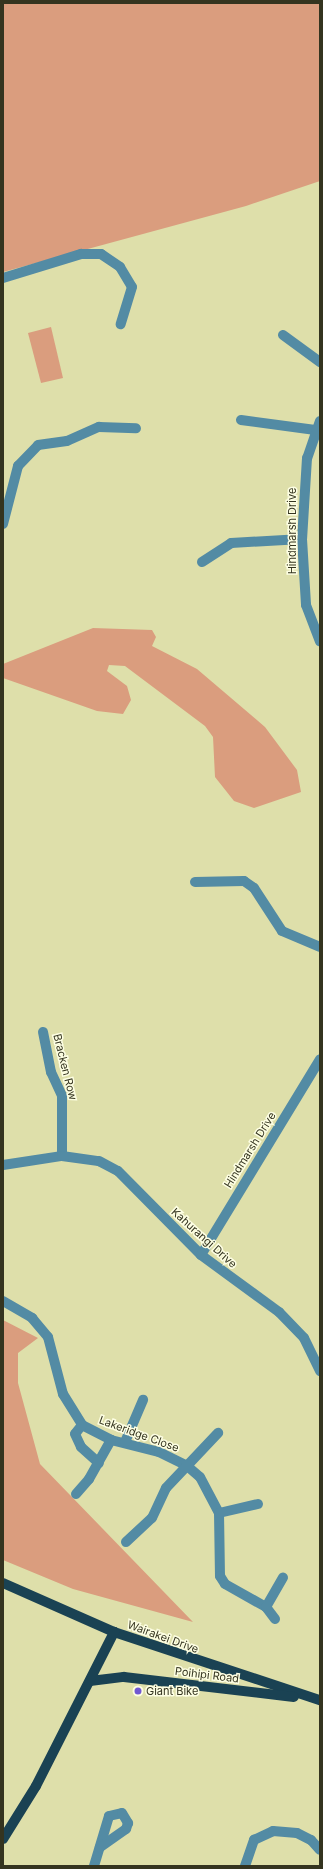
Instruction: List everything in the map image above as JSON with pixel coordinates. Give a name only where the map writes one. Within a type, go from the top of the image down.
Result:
[{"type":"main road","name":"Wairakei Drive","points":[[3,1583],[114,1632],[320,1700]]},
{"type":"main road","points":[[3,1839],[36,1786],[114,1632]]},
{"type":"main road","name":"Poihipi Road","points":[[90,1681],[124,1677],[320,1700]]},
{"type":"street","points":[[3,278],[81,254],[101,254],[120,267],[132,287],[121,324]]},
{"type":"street","points":[[283,335],[320,362]]},
{"type":"street","points":[[241,420],[315,430]]},
{"type":"street","name":"Hindmarsh Drive","points":[[320,421],[315,430],[304,486],[302,539],[306,605],[320,641]]},
{"type":"street","points":[[3,524],[18,466],[38,445],[67,441],[100,427],[136,428]]},
{"type":"street","points":[[202,562],[231,543],[302,539]]},
{"type":"street","points":[[194,882],[244,881],[254,888],[282,931],[320,947]]},
{"type":"street","name":"Bracken Row","points":[[43,1032],[52,1072],[62,1096],[62,1156]]},
{"type":"street","name":"Hindmarsh Drive","points":[[201,1255],[320,1059]]},
{"type":"street","name":"Kahurangi Drive","points":[[3,1165],[62,1156],[99,1161],[118,1170],[201,1255],[279,1312],[304,1338],[320,1372]]},
{"type":"street","name":"Lakeridge Close","points":[[3,1300],[32,1318],[48,1337],[63,1394],[82,1425],[111,1440],[125,1442],[186,1465],[211,1491],[219,1513],[220,1576],[225,1584],[266,1607],[275,1619]]},
{"type":"street","points":[[125,1442],[143,1400]]},
{"type":"street","points":[[82,1425],[75,1434],[81,1447],[98,1463]]},
{"type":"street","points":[[126,1542],[152,1518],[166,1488],[186,1465],[218,1433]]},
{"type":"street","points":[[76,1494],[98,1463],[111,1440]]},
{"type":"street","points":[[219,1513],[258,1504]]},
{"type":"street","points":[[266,1607],[283,1578]]},
{"type":"street","points":[[245,1866],[254,1840],[260,1834],[273,1831],[297,1833],[311,1840],[320,1850]]},
{"type":"street","points":[[94,1866],[100,1847]]},
{"type":"shaded area","points":[[3,3],[320,3],[320,181],[246,206],[3,272]]},
{"type":"shaded area","points":[[51,327],[63,378],[41,383],[28,333]]},
{"type":"shaded area","points":[[93,628],[152,630],[156,637],[152,646],[197,669],[265,727],[297,770],[301,792],[254,808],[234,801],[215,777],[213,737],[205,726],[125,666],[109,665],[107,671],[127,686],[131,700],[123,714],[97,711],[3,678],[3,664]]},
{"type":"shaded area","points":[[3,1320],[38,1338],[18,1353],[18,1383],[40,1464],[193,1622],[73,1589],[3,1560]]},
{"type":"place","name":"Giant Bike","points":[[138,1691]]}]
